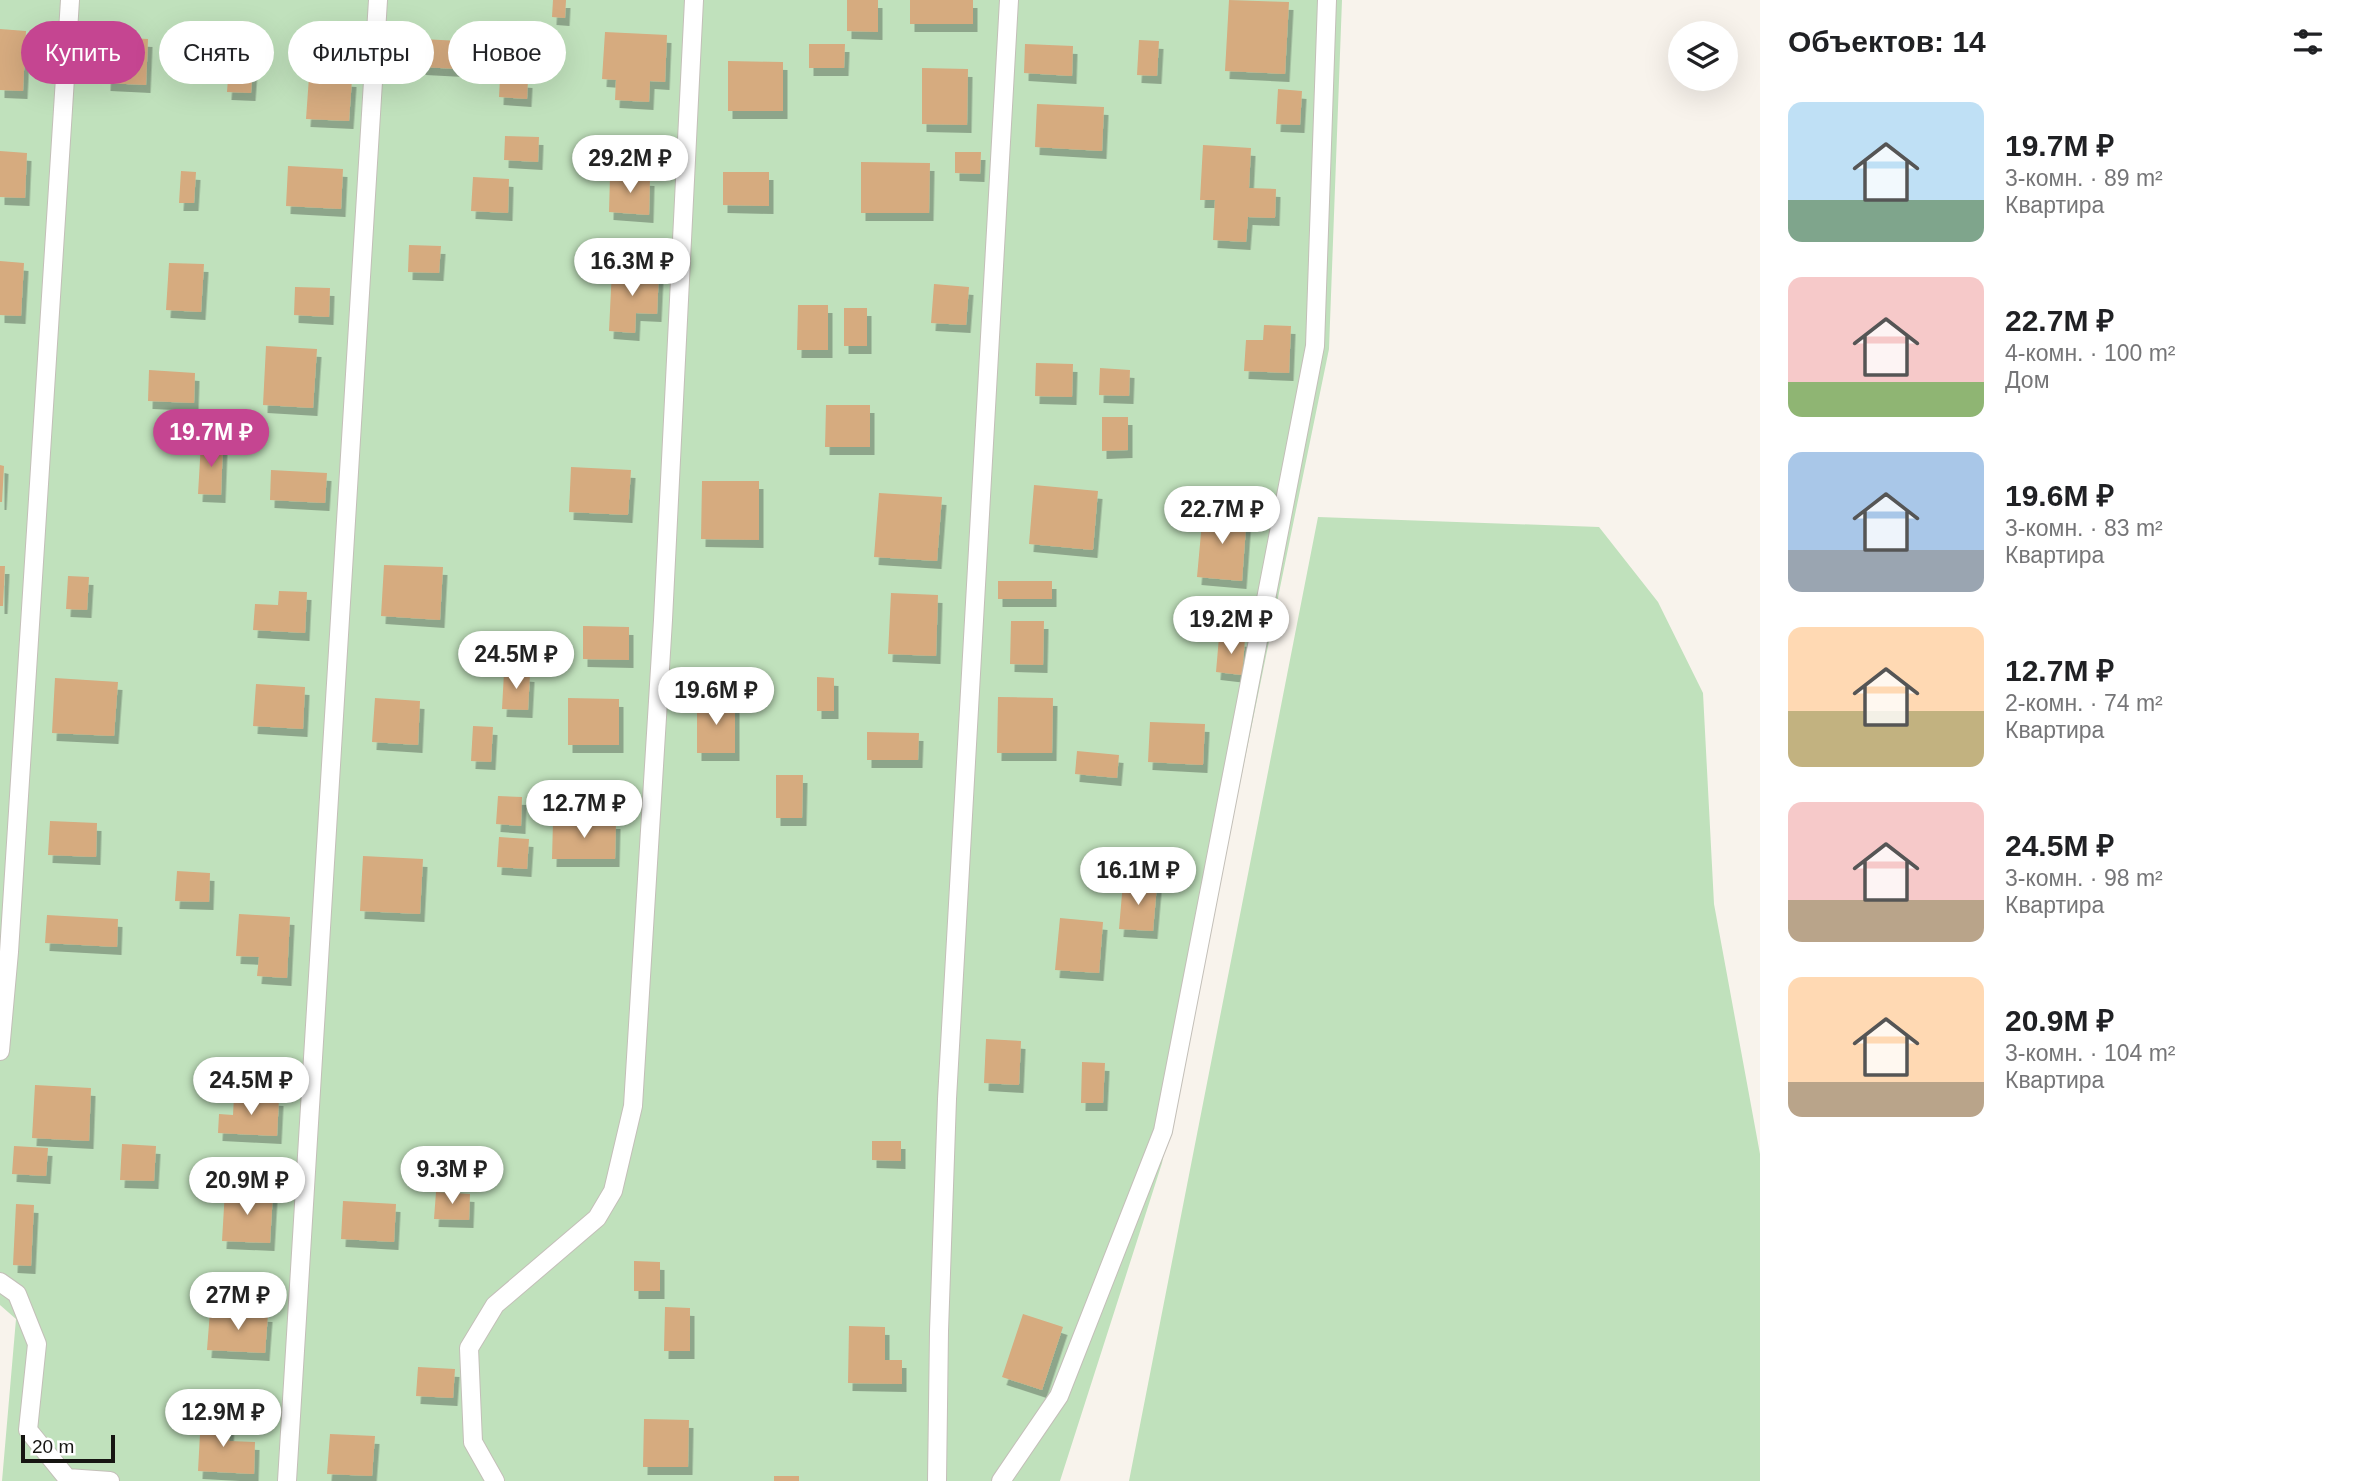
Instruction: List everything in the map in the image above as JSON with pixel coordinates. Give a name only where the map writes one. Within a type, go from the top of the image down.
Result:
[{"type":"lane","points":[[0,1051],[9,952],[70,0]]},
{"type":"lane","points":[[287,1481],[378,0]]},
{"type":"lane","points":[[495,1481],[473,1442],[469,1348],[495,1305],[597,1218],[613,1191],[633,1106],[663,620],[694,0]]},
{"type":"lane","points":[[937,1481],[947,1100],[1009,0]]},
{"type":"lane","points":[[1002,1481],[1059,1396],[1163,1131],[1315,346],[1327,0]]},
{"type":"lane","points":[[0,1282],[17,1294],[37,1343],[28,1430],[67,1478],[110,1481]]},
{"type":"green space","points":[[0,0],[1342,0],[1329,349],[1162,1163],[1060,1481],[2,1481],[16,1319],[0,1305]]},
{"type":"green space","points":[[1318,517],[1599,527],[1658,602],[1703,693],[1714,904],[1760,1154],[1760,1481],[1129,1481]]},
{"type":"building","points":[[553,0],[566,0],[565,18],[552,17]]},
{"type":"building","points":[[847,0],[878,0],[878,32],[847,31]]},
{"type":"building","points":[[910,0],[973,0],[973,24],[910,24]]},
{"type":"building","points":[[1229,0],[1289,2],[1285,74],[1225,71]]},
{"type":"building","points":[[0,29],[21,31],[23,91],[0,90]]},
{"type":"building","points":[[605,32],[667,35],[665,82],[650,81],[649,102],[615,100],[616,80],[602,79]]},
{"type":"building","points":[[145,39],[148,39],[146,85],[126,84],[145,84]]},
{"type":"building","points":[[434,40],[448,40],[448,68],[434,68]]},
{"type":"building","points":[[1139,40],[1159,41],[1157,76],[1137,75]]},
{"type":"building","points":[[809,44],[845,44],[844,68],[809,68]]},
{"type":"building","points":[[1025,44],[1073,46],[1072,76],[1024,73]]},
{"type":"building","points":[[728,61],[783,62],[783,111],[728,111]]},
{"type":"building","points":[[922,68],[968,69],[967,125],[922,124]]},
{"type":"building","points":[[228,84],[252,84],[251,93],[227,92]]},
{"type":"building","points":[[308,84],[352,84],[349,121],[306,119]]},
{"type":"building","points":[[500,84],[528,84],[527,99],[499,97]]},
{"type":"building","points":[[1278,89],[1302,91],[1300,125],[1276,124]]},
{"type":"building","points":[[1037,104],[1104,107],[1102,151],[1035,147]]},
{"type":"building","points":[[505,136],[539,137],[538,162],[504,160]]},
{"type":"building","points":[[1203,145],[1251,148],[1249,188],[1276,189],[1275,218],[1248,217],[1246,242],[1213,240],[1215,200],[1200,200]]},
{"type":"building","points":[[0,151],[27,153],[25,198],[0,197]]},
{"type":"building","points":[[955,152],[981,152],[980,174],[955,173]]},
{"type":"building","points":[[861,162],[930,163],[929,213],[861,213]]},
{"type":"building","points":[[288,166],[343,169],[341,209],[286,206]]},
{"type":"building","points":[[181,171],[196,172],[194,203],[179,203]]},
{"type":"building","points":[[723,172],[769,172],[769,206],[723,205]]},
{"type":"building","points":[[610,176],[650,178],[649,215],[609,212]]},
{"type":"building","points":[[473,177],[509,179],[508,213],[471,211]]},
{"type":"building","points":[[409,245],[441,246],[439,273],[408,272]]},
{"type":"building","points":[[0,261],[24,263],[21,316],[0,315]]},
{"type":"building","points":[[169,263],[204,264],[201,312],[166,310]]},
{"type":"building","points":[[612,269],[659,272],[657,314],[636,313],[635,333],[609,331]]},
{"type":"building","points":[[934,284],[969,287],[966,325],[931,323]]},
{"type":"building","points":[[295,287],[330,288],[329,317],[294,315]]},
{"type":"building","points":[[798,305],[828,305],[828,350],[797,350]]},
{"type":"building","points":[[844,308],[867,308],[867,346],[844,346]]},
{"type":"building","points":[[1264,325],[1291,326],[1289,373],[1244,371],[1246,340],[1263,340]]},
{"type":"building","points":[[266,346],[317,349],[313,408],[263,405]]},
{"type":"building","points":[[1036,363],[1073,364],[1072,397],[1035,396]]},
{"type":"building","points":[[1100,368],[1130,370],[1129,396],[1099,395]]},
{"type":"building","points":[[149,370],[195,373],[194,403],[148,401]]},
{"type":"building","points":[[826,405],[870,405],[870,447],[825,447]]},
{"type":"building","points":[[1102,417],[1128,417],[1128,450],[1102,451]]},
{"type":"building","points":[[201,443],[223,444],[221,495],[198,494]]},
{"type":"building","points":[[0,465],[4,466],[2,502],[0,502]]},
{"type":"building","points":[[571,467],[631,470],[628,515],[569,512]]},
{"type":"building","points":[[271,470],[327,473],[325,503],[270,500]]},
{"type":"building","points":[[702,481],[759,481],[759,540],[701,539]]},
{"type":"building","points":[[1034,485],[1098,491],[1093,550],[1029,544]]},
{"type":"building","points":[[879,493],[942,497],[937,561],[874,557]]},
{"type":"building","points":[[1203,511],[1247,514],[1242,581],[1197,577]]},
{"type":"building","points":[[384,565],[443,567],[440,620],[381,616]]},
{"type":"building","points":[[0,566],[5,566],[3,606],[0,606]]},
{"type":"building","points":[[68,576],[89,577],[87,610],[66,609]]},
{"type":"building","points":[[998,581],[1052,581],[1052,599],[998,599]]},
{"type":"building","points":[[279,591],[307,592],[305,633],[253,630],[255,604],[278,605]]},
{"type":"building","points":[[891,593],[938,595],[936,656],[888,654]]},
{"type":"building","points":[[1011,621],[1044,621],[1043,665],[1010,664]]},
{"type":"building","points":[[583,626],[629,627],[629,660],[583,659]]},
{"type":"building","points":[[1219,637],[1245,639],[1242,675],[1216,672]]},
{"type":"building","points":[[504,672],[530,674],[528,710],[502,709]]},
{"type":"building","points":[[817,677],[834,678],[834,711],[817,711]]},
{"type":"building","points":[[55,678],[118,682],[114,736],[52,733]]},
{"type":"building","points":[[256,684],[305,687],[303,729],[253,726]]},
{"type":"building","points":[[998,697],[1053,698],[1052,753],[997,753]]},
{"type":"building","points":[[375,698],[420,701],[418,745],[372,742]]},
{"type":"building","points":[[568,698],[619,699],[619,745],[568,745]]},
{"type":"building","points":[[697,700],[735,701],[735,753],[697,753]]},
{"type":"building","points":[[1150,722],[1205,724],[1203,765],[1148,762]]},
{"type":"building","points":[[473,726],[493,727],[491,762],[471,761]]},
{"type":"building","points":[[867,732],[919,733],[918,760],[867,760]]},
{"type":"building","points":[[1077,751],[1119,755],[1117,778],[1075,774]]},
{"type":"building","points":[[776,775],[803,775],[802,818],[776,818]]},
{"type":"building","points":[[498,796],[522,797],[521,826],[496,824]]},
{"type":"building","points":[[50,821],[97,823],[96,857],[48,855]]},
{"type":"building","points":[[553,821],[616,821],[615,859],[552,859]]},
{"type":"building","points":[[499,837],[529,839],[527,869],[497,867]]},
{"type":"building","points":[[363,856],[423,859],[420,914],[360,911]]},
{"type":"building","points":[[177,871],[210,873],[209,902],[175,901]]},
{"type":"building","points":[[1123,882],[1157,885],[1153,931],[1119,929]]},
{"type":"building","points":[[239,914],[290,917],[287,978],[257,976],[259,957],[236,956]]},
{"type":"building","points":[[47,915],[118,919],[117,947],[45,943]]},
{"type":"building","points":[[1060,918],[1103,922],[1099,973],[1055,970]]},
{"type":"building","points":[[986,1039],[1021,1041],[1019,1085],[984,1083]]},
{"type":"building","points":[[1082,1062],[1105,1063],[1103,1103],[1081,1103]]},
{"type":"building","points":[[35,1085],[91,1088],[89,1141],[32,1138]]},
{"type":"building","points":[[234,1096],[279,1098],[277,1136],[218,1133],[219,1114],[233,1115]]},
{"type":"building","points":[[872,1141],[901,1141],[901,1161],[872,1160]]},
{"type":"building","points":[[122,1144],[156,1146],[154,1181],[120,1180]]},
{"type":"building","points":[[14,1146],[48,1148],[46,1176],[12,1174]]},
{"type":"building","points":[[225,1190],[273,1193],[270,1243],[222,1241]]},
{"type":"building","points":[[436,1192],[470,1194],[469,1220],[434,1219]]},
{"type":"building","points":[[343,1201],[396,1204],[394,1242],[341,1239]]},
{"type":"building","points":[[16,1204],[34,1205],[31,1266],[13,1265]]},
{"type":"building","points":[[634,1261],[660,1262],[660,1291],[634,1291]]},
{"type":"building","points":[[665,1307],[690,1308],[690,1351],[664,1351]]},
{"type":"building","points":[[210,1311],[268,1314],[265,1353],[207,1350]]},
{"type":"building","points":[[1023,1314],[1063,1327],[1042,1390],[1002,1377]]},
{"type":"building","points":[[849,1326],[885,1327],[885,1360],[902,1360],[902,1384],[848,1383]]},
{"type":"building","points":[[418,1367],[455,1369],[453,1398],[416,1396]]},
{"type":"building","points":[[201,1415],[230,1417],[229,1441],[255,1442],[254,1474],[198,1471]]},
{"type":"building","points":[[644,1419],[689,1420],[688,1467],[643,1467]]},
{"type":"building","points":[[330,1434],[375,1436],[372,1476],[327,1474]]},
{"type":"building","points":[[774,1476],[799,1476],[799,1481],[774,1481]]}]
